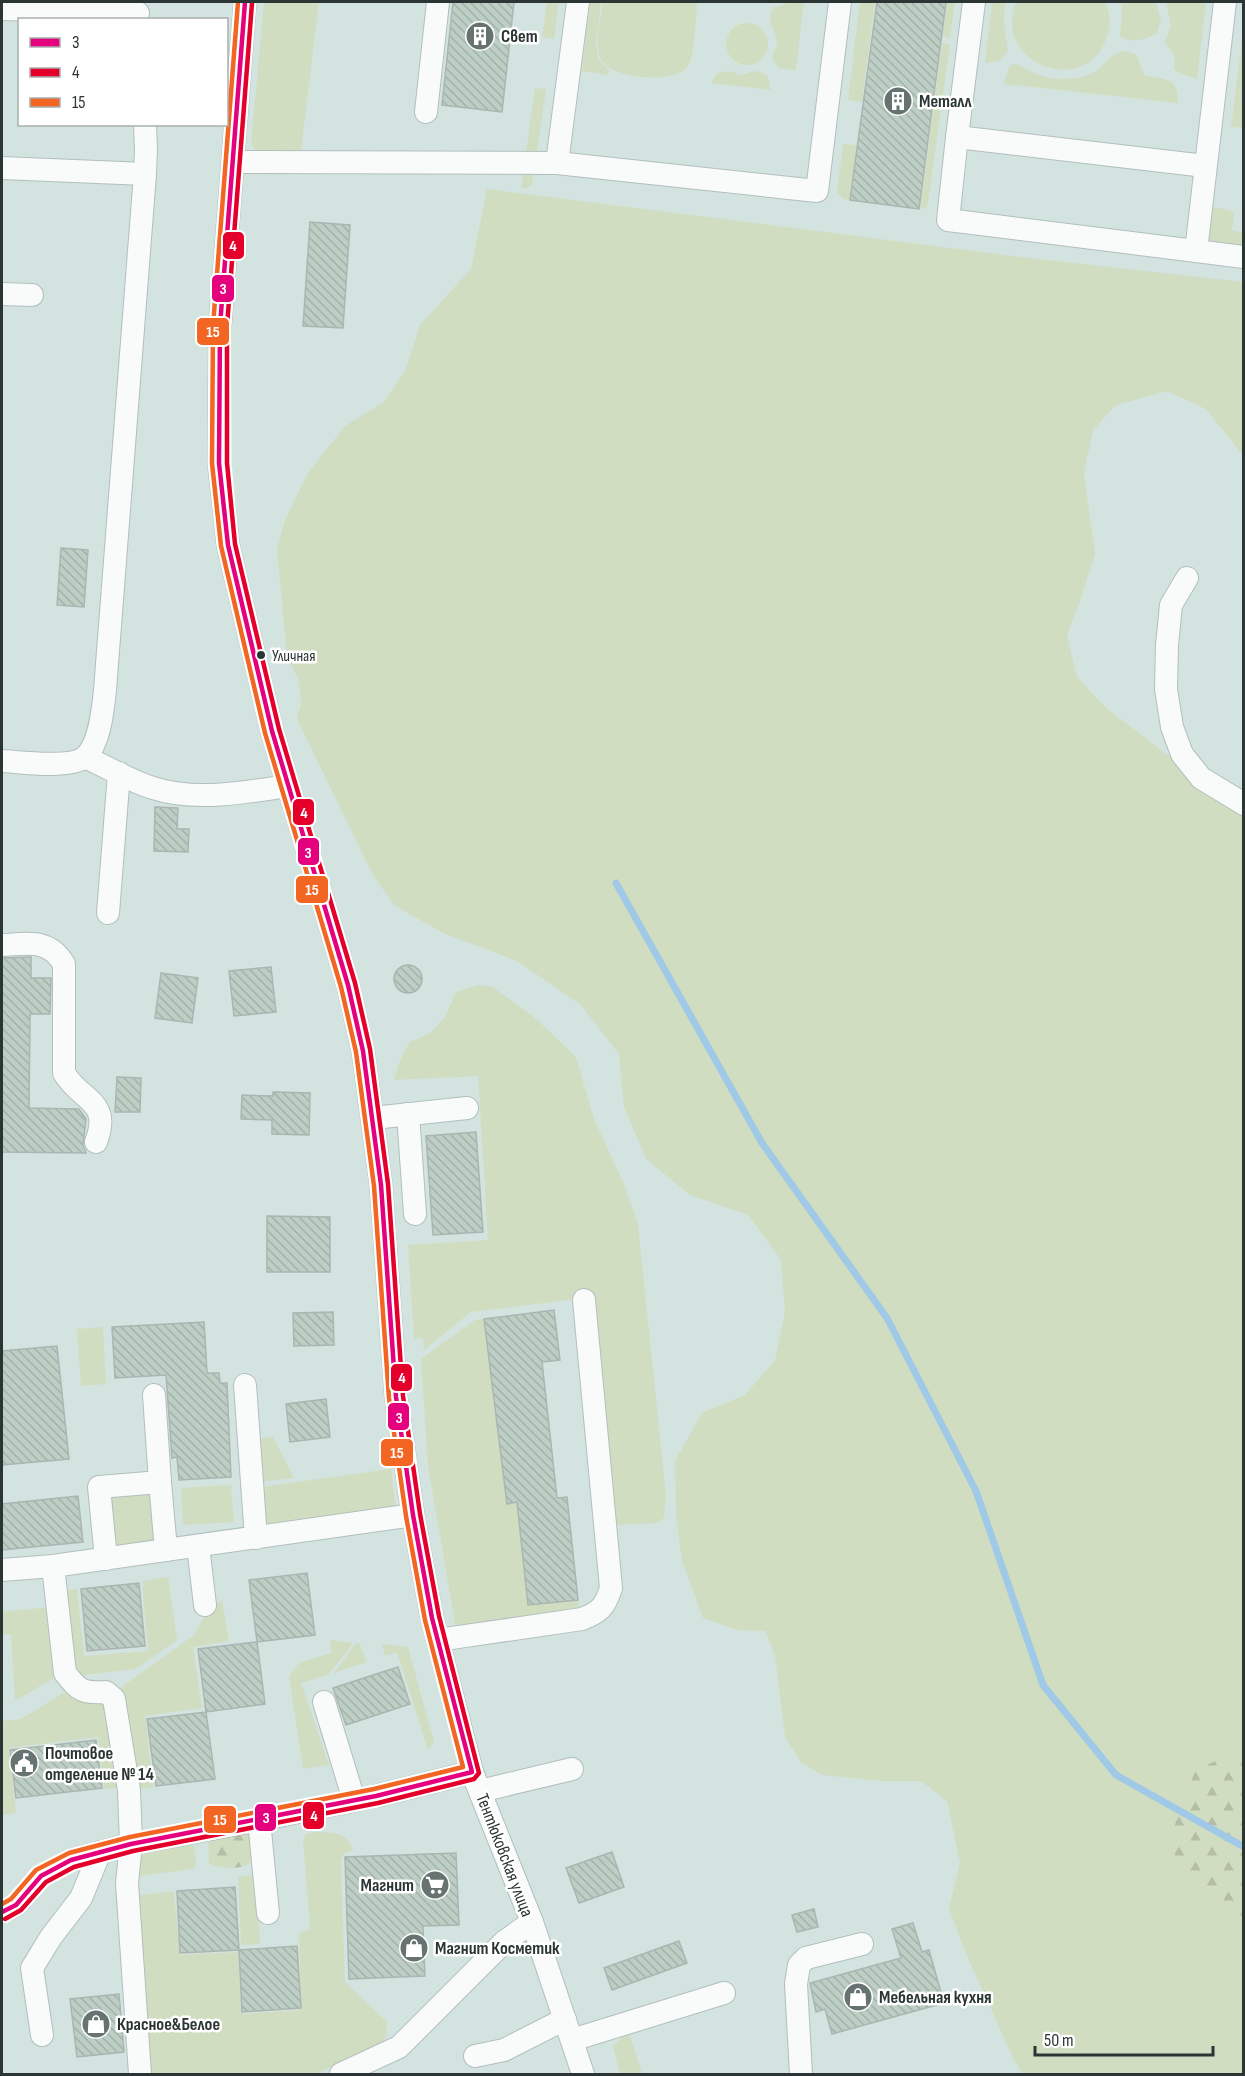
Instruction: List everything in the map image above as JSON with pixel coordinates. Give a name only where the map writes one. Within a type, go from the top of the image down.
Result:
[{"type":"street","name":"Тентюковская улица","points":[[245,2],[220,326],[219,463],[228,545],[261,686],[288,786],[348,985],[363,1051],[381,1185],[396,1397],[421,1565],[438,1640],[476,1781],[532,1922],[584,2074]]},
{"type":"street","points":[[426,112],[438,2]]},
{"type":"street","points":[[557,163],[578,2]]},
{"type":"street","points":[[246,162],[557,163],[817,191],[840,2]]},
{"type":"street","points":[[974,2],[948,220],[1244,257]]},
{"type":"street","points":[[1196,251],[1225,2]]},
{"type":"street","points":[[2,9],[138,11]]},
{"type":"street","points":[[2,761],[65,764],[85,757],[97,738],[105,690],[145,174],[145,126]]},
{"type":"street","points":[[957,136],[1205,166]]},
{"type":"street","points":[[2,168],[145,174]]},
{"type":"street","points":[[2,294],[32,295]]},
{"type":"street","points":[[1186,578],[1171,605],[1167,645],[1166,688],[1172,727],[1182,754],[1201,778],[1244,804]]},
{"type":"street","points":[[85,757],[153,788],[181,795],[235,794],[288,786]]},
{"type":"street","points":[[108,913],[119,773]]},
{"type":"street","points":[[2,945],[42,944],[59,955],[64,964],[64,1073],[69,1082],[95,1103],[100,1113],[102,1123],[96,1142]]},
{"type":"street","points":[[373,1118],[467,1108]]},
{"type":"street","points":[[408,1114],[415,1214]]},
{"type":"street","points":[[438,1640],[582,1619],[597,1613],[607,1601],[611,1588],[584,1300]]},
{"type":"street","points":[[245,1385],[256,1538]]},
{"type":"street","points":[[154,1395],[166,1551]]},
{"type":"street","points":[[106,1559],[99,1487],[160,1482]]},
{"type":"street","points":[[2,1570],[53,1566],[166,1551],[413,1515]]},
{"type":"street","points":[[198,1546],[205,1605]]},
{"type":"street","points":[[53,1566],[65,1673],[75,1687],[85,1693],[106,1692],[114,1699],[129,1790],[131,1844],[127,1883],[140,2074]]},
{"type":"street","points":[[324,1702],[354,1800]]},
{"type":"street","points":[[2,1912],[16,1905],[41,1876],[71,1860],[131,1844],[354,1800],[572,1769]]},
{"type":"street","points":[[259,1820],[268,1913]]},
{"type":"street","points":[[42,2035],[32,1968],[51,1937],[81,1898],[100,1852]]},
{"type":"street","points":[[345,2074],[399,2047],[504,1942],[532,1922]]},
{"type":"street","points":[[801,2074],[796,1984],[799,1965],[806,1958],[862,1944]]},
{"type":"street","points":[[475,2056],[504,2050],[568,2030],[724,1993]]},
{"type":"green space","points":[[264,2],[319,2],[300,159],[257,153],[251,144]]},
{"type":"green space","points":[[547,2],[559,2],[554,39],[542,37]]},
{"type":"green space","points":[[590,2],[601,2],[596,45],[598,59],[609,70],[608,75],[582,71]]},
{"type":"green space","points":[[603,2],[697,2],[694,45],[688,66],[671,76],[658,78],[631,76],[609,67],[602,61],[598,49]]},
{"type":"green space","points":[[788,2],[804,2],[796,70],[779,68],[772,58],[777,39],[770,22],[771,13],[774,7]]},
{"type":"green space","points":[[860,2],[875,2],[862,102],[848,100]]},
{"type":"green space","points":[[947,2],[955,2],[950,38],[942,36]]},
{"type":"green space","points":[[992,2],[1005,2],[1004,22],[1008,51],[1000,61],[985,63]]},
{"type":"green space","points":[[1016,2],[1105,2],[1110,22],[1105,42],[1093,59],[1078,68],[1060,70],[1042,66],[1027,56],[1016,41],[1012,23]]},
{"type":"green space","points":[[1121,2],[1156,2],[1161,20],[1157,33],[1138,40],[1128,40],[1120,36]]},
{"type":"green space","points":[[1166,2],[1206,2],[1197,79],[1174,69],[1175,57],[1165,43],[1171,25]]},
{"type":"green space","points":[[747,23],[762,29],[768,44],[762,59],[747,65],[732,59],[726,44],[732,29]]},
{"type":"green space","points":[[1243,31],[1244,128],[1231,127]]},
{"type":"green space","points":[[942,43],[950,44],[928,203],[926,208],[920,209]]},
{"type":"green space","points":[[1125,51],[1136,54],[1144,75],[1164,79],[1173,84],[1178,94],[1178,103],[1004,84],[1008,69],[1012,64],[1043,76],[1071,79],[1092,74],[1114,55]]},
{"type":"green space","points":[[729,71],[742,75],[754,71],[760,72],[768,77],[771,90],[711,83],[717,73]]},
{"type":"green space","points":[[535,88],[546,89],[532,184],[527,188],[521,188]]},
{"type":"green space","points":[[843,144],[857,145],[849,200],[844,199],[837,192]]},
{"type":"green space","points":[[487,189],[1029,258],[1243,282],[1243,459],[1241,453],[1206,409],[1167,391],[1116,405],[1093,430],[1084,473],[1095,554],[1067,635],[1077,677],[1105,707],[1243,813],[1243,2074],[1023,2074],[1013,2058],[964,1949],[949,1908],[960,1863],[947,1801],[921,1781],[882,1781],[822,1775],[801,1762],[785,1737],[775,1655],[765,1631],[737,1630],[703,1618],[682,1561],[676,1516],[675,1461],[702,1413],[745,1395],[775,1360],[785,1312],[781,1260],[748,1215],[690,1195],[646,1159],[624,1107],[619,1054],[581,1005],[517,961],[443,933],[394,905],[373,875],[297,719],[301,703],[299,681],[287,656],[277,550],[285,520],[308,473],[345,426],[384,402],[405,371],[420,325],[471,269]]},
{"type":"green space","points":[[1210,206],[1232,211],[1234,214],[1232,230],[1243,233],[1243,251],[1212,247],[1207,241]]},
{"type":"green space","points":[[479,985],[493,987],[534,1017],[576,1057],[594,1119],[623,1182],[638,1224],[666,1496],[664,1518],[657,1523],[616,1525],[593,1297],[471,1312],[424,1350],[423,1338],[414,1339],[408,1245],[488,1240],[478,1076],[394,1080],[400,1060],[410,1042],[430,1033],[445,1017],[456,992]]},
{"type":"green space","points":[[484,1319],[507,1503],[517,1502],[528,1605],[578,1600],[579,1614],[456,1630],[428,1465],[421,1359],[475,1320]]},
{"type":"green space","points":[[103,1327],[106,1384],[81,1386],[77,1329]]},
{"type":"green space","points":[[273,1437],[294,1478],[259,1482],[256,1439]]},
{"type":"green space","points":[[391,1469],[396,1511],[265,1529],[261,1487]]},
{"type":"green space","points":[[231,1485],[234,1522],[183,1525],[181,1488]]},
{"type":"green space","points":[[151,1493],[155,1542],[113,1546],[109,1496]]},
{"type":"green space","points":[[168,1577],[177,1640],[136,1669],[75,1676],[63,1591],[77,1589],[84,1656],[148,1651],[142,1581]]},
{"type":"green space","points":[[222,1600],[229,1641],[193,1647],[202,1708],[145,1716],[153,1787],[132,1790],[116,1691],[194,1635],[210,1606]]},
{"type":"green space","points":[[50,1607],[57,1676],[15,1701],[11,1634],[2,1635],[2,1612]]},
{"type":"green space","points":[[330,1640],[353,1643],[329,1674],[301,1683],[329,1765],[303,1769],[289,1676],[299,1663],[331,1653]]},
{"type":"green space","points":[[356,1643],[359,1643],[367,1662],[334,1673]]},
{"type":"green space","points":[[382,1644],[408,1647],[434,1742],[428,1750],[397,1652],[385,1656]]},
{"type":"green space","points":[[70,1689],[102,1698],[123,1787],[104,1789],[98,1737],[9,1748],[16,1813],[2,1815],[2,1721],[21,1719]]},
{"type":"green space","points":[[1237,1750],[1244,1752],[1243,1925],[1201,1901],[1168,1843],[1195,1771]]},
{"type":"green space","points":[[314,1832],[338,1834],[346,1839],[353,1850],[344,1853],[341,1861],[345,1982],[387,2022],[387,2033],[383,2042],[316,2074],[145,2074],[133,1896],[174,1891],[180,1955],[238,1952],[243,2014],[301,2010],[299,1933],[309,1930],[310,1927],[303,1841],[306,1834]]},
{"type":"green space","points":[[249,1833],[253,1855],[251,1862],[233,1868],[219,1867],[209,1863],[209,1841]]},
{"type":"green space","points":[[190,1842],[196,1856],[196,1865],[193,1869],[137,1876],[138,1850]]},
{"type":"green space","points":[[254,1875],[257,1878],[260,1944],[241,1945],[238,1880],[239,1877]]},
{"type":"green space","points":[[630,2035],[642,2074],[620,2074],[613,2046],[621,2038]]},
{"type":"building","name":"Свет","points":[[453,2],[514,2],[502,112],[442,105]]},
{"type":"building","name":"Металл","points":[[877,2],[946,2],[919,209],[850,200]]},
{"type":"building","points":[[310,222],[350,225],[343,328],[303,326]]},
{"type":"building","points":[[61,548],[88,550],[84,607],[57,605]]},
{"type":"building","points":[[155,807],[178,808],[177,829],[189,829],[188,852],[154,851]]},
{"type":"building","points":[[31,957],[31,978],[51,978],[50,1014],[30,1014],[29,1108],[79,1109],[86,1119],[83,1145],[86,1153],[2,1152],[2,958]]},
{"type":"building","points":[[408,965],[418,969],[422,979],[418,989],[408,993],[398,989],[394,979],[398,969]]},
{"type":"building","points":[[271,967],[276,1012],[234,1016],[229,971]]},
{"type":"building","points":[[161,973],[198,978],[192,1023],[155,1018]]},
{"type":"building","points":[[117,1077],[141,1078],[140,1112],[115,1112]]},
{"type":"building","points":[[273,1092],[310,1093],[309,1135],[272,1134],[272,1120],[241,1119],[242,1095],[273,1096]]},
{"type":"building","points":[[476,1132],[483,1232],[433,1235],[426,1136]]},
{"type":"building","points":[[267,1216],[330,1217],[330,1272],[267,1272]]},
{"type":"building","points":[[554,1310],[560,1360],[542,1362],[557,1498],[567,1497],[578,1600],[528,1605],[517,1502],[507,1504],[484,1319]]},
{"type":"building","points":[[333,1312],[334,1345],[294,1346],[293,1313]]},
{"type":"building","points":[[204,1322],[207,1373],[219,1373],[220,1383],[227,1383],[231,1477],[179,1480],[177,1457],[172,1458],[166,1375],[115,1378],[112,1327]]},
{"type":"building","points":[[57,1346],[69,1459],[2,1465],[2,1351]]},
{"type":"building","points":[[326,1399],[330,1437],[290,1442],[286,1404]]},
{"type":"building","points":[[78,1496],[83,1542],[2,1550],[2,1504]]},
{"type":"building","points":[[307,1573],[315,1635],[257,1642],[249,1580]]},
{"type":"building","points":[[139,1583],[145,1646],[87,1651],[81,1589]]},
{"type":"building","points":[[257,1642],[265,1704],[206,1712],[198,1649]]},
{"type":"building","points":[[398,1667],[410,1704],[346,1725],[333,1688]]},
{"type":"building","points":[[206,1712],[215,1779],[156,1786],[147,1719]]},
{"type":"building","points":[[96,1740],[102,1788],[16,1798],[10,1750]]},
{"type":"building","points":[[612,1852],[624,1887],[579,1903],[566,1868]]},
{"type":"building","points":[[456,1853],[459,1925],[423,1926],[425,1976],[349,1979],[345,1857]]},
{"type":"building","points":[[235,1887],[239,1950],[180,1953],[177,1891]]},
{"type":"building","points":[[814,1909],[818,1927],[797,1932],[792,1915]]},
{"type":"building","points":[[913,1923],[922,1952],[929,1950],[944,2003],[832,2034],[825,2009],[816,2012],[810,1983],[901,1958],[892,1929]]},
{"type":"building","points":[[679,1941],[687,1963],[612,1990],[604,1968]]},
{"type":"building","points":[[297,1946],[301,2008],[242,2012],[239,1950]]},
{"type":"building","points":[[119,1994],[124,2052],[77,2057],[70,1999]]},
{"type":"waterway","points":[[616,883],[762,1143],[887,1318],[976,1491],[1043,1685],[1116,1775],[1244,1847]]},
{"type":"transit line","name":"15","points":[[2,1904],[11,1899],[36,1870],[69,1853],[130,1837],[374,1789],[463,1767],[425,1620],[406,1516],[389,1398],[374,1186],[356,1052],[341,987],[265,733],[221,546],[212,463],[213,326],[238,2]]},
{"type":"transit line","name":"3","points":[[2,1912],[16,1905],[41,1876],[71,1860],[131,1844],[376,1796],[472,1772],[432,1618],[413,1515],[396,1397],[381,1185],[363,1051],[348,985],[272,731],[228,545],[219,463],[220,326],[245,2]]},
{"type":"transit line","name":"4","points":[[5,1919],[21,1910],[46,1882],[74,1867],[133,1851],[378,1803],[474,1779],[479,1773],[439,1616],[420,1514],[403,1396],[388,1184],[370,1049],[355,983],[279,729],[235,544],[227,463],[227,326],[252,3]]},
{"type":"place","name":"Свет","points":[[480,36]]},
{"type":"place","name":"Металл","points":[[898,101]]},
{"type":"place","name":"Уличная","points":[[261,655]]},
{"type":"place","name":"Почтовое отделение № 14","points":[[24,1763]]},
{"type":"place","name":"Магнит","points":[[435,1885]]},
{"type":"place","name":"Магнит Косметик","points":[[414,1948]]},
{"type":"place","name":"Мебельная кухня","points":[[858,1997]]},
{"type":"place","name":"Красное&Белое","points":[[96,2024]]}]
